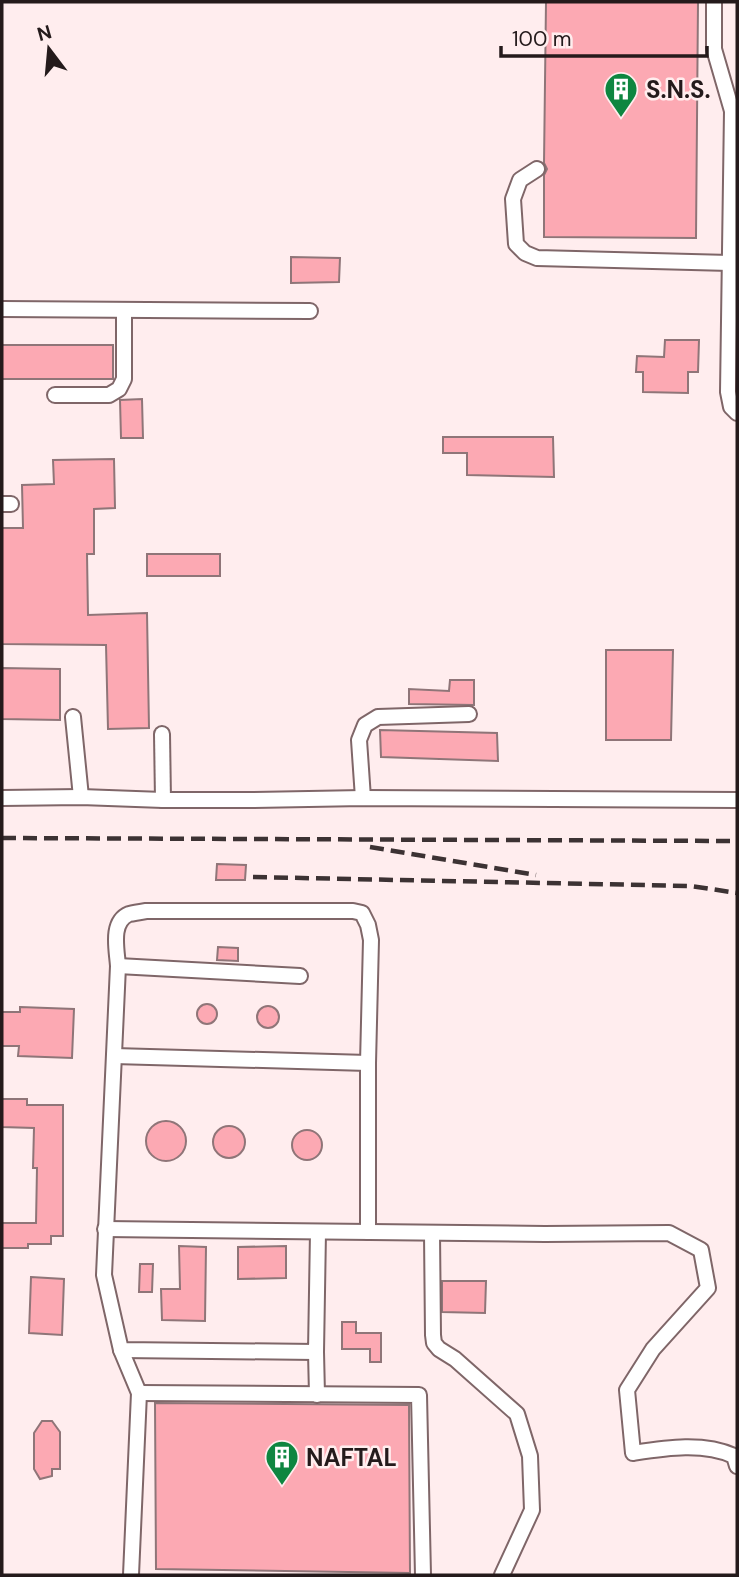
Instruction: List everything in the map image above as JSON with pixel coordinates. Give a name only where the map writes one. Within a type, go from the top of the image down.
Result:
[{"type":"street","points":[[713,2],[714,49],[735,111],[728,392],[731,407],[737,413]]},
{"type":"street","points":[[537,169],[520,180],[513,199],[516,244],[525,253],[537,258],[730,263]]},
{"type":"street","points":[[2,309],[310,312]]},
{"type":"street","points":[[55,395],[109,395],[119,389],[124,379],[124,310]]},
{"type":"street","points":[[363,798],[359,740],[365,725],[378,718],[470,714]]},
{"type":"street","points":[[73,717],[81,797]]},
{"type":"street","points":[[162,734],[163,800]]},
{"type":"street","points":[[2,798],[737,800]]},
{"type":"street","points":[[131,1575],[139,1393],[121,1350],[104,1275],[118,966],[117,929],[121,919],[146,911],[362,913],[371,940],[368,1232]]},
{"type":"street","points":[[118,966],[300,976]]},
{"type":"street","points":[[114,1056],[368,1063]]},
{"type":"street","points":[[106,1229],[669,1233],[701,1250],[708,1288],[653,1349],[627,1390],[633,1452],[709,1448],[734,1456],[737,1466]]},
{"type":"street","points":[[317,1395],[318,1232]]},
{"type":"street","points":[[432,1233],[434,1343],[517,1415],[530,1456],[532,1510],[502,1575]]},
{"type":"street","points":[[121,1350],[316,1352]]},
{"type":"street","points":[[139,1393],[419,1395],[423,1575]]},
{"type":"building","name":"S.N.S.","points":[[546,2],[698,2],[696,238],[544,237],[544,175],[547,169],[544,163]]},
{"type":"building","points":[[291,257],[340,258],[339,282],[291,283]]},
{"type":"building","points":[[665,340],[699,340],[698,372],[688,372],[688,393],[643,392],[643,372],[636,372],[637,356],[664,357]]},
{"type":"building","points":[[2,345],[113,345],[113,379],[2,379]]},
{"type":"building","points":[[142,399],[143,438],[121,438],[120,400]]},
{"type":"building","points":[[443,437],[553,437],[554,477],[467,475],[467,453],[443,453]]},
{"type":"building","points":[[114,459],[115,508],[94,509],[94,554],[87,554],[88,615],[147,613],[149,728],[108,729],[106,645],[2,644],[2,528],[23,528],[22,485],[54,484],[53,460]]},
{"type":"building","points":[[147,554],[220,554],[220,576],[147,576]]},
{"type":"building","points":[[606,650],[673,650],[671,740],[606,740]]},
{"type":"building","points":[[2,668],[60,669],[60,720],[2,719]]},
{"type":"building","points":[[450,680],[474,680],[474,705],[409,704],[409,689],[449,691]]},
{"type":"building","points":[[380,730],[497,733],[498,761],[381,757]]},
{"type":"building","points":[[217,864],[246,865],[245,880],[216,880]]},
{"type":"building","points":[[218,947],[238,948],[238,961],[217,960]]},
{"type":"building","points":[[207,1004],[214,1007],[217,1014],[214,1021],[207,1024],[200,1021],[197,1014],[200,1007]]},
{"type":"building","points":[[268,1006],[278,1013],[279,1017],[272,1027],[268,1028],[258,1021],[257,1017],[264,1007]]},
{"type":"building","points":[[20,1007],[74,1009],[72,1058],[18,1056],[19,1046],[2,1046],[2,1012],[20,1012]]},
{"type":"building","points":[[2,1099],[27,1099],[27,1105],[63,1105],[63,1236],[51,1236],[51,1244],[28,1244],[28,1248],[2,1248],[2,1223],[36,1223],[37,1168],[33,1168],[34,1128],[2,1127]]},
{"type":"building","points":[[166,1121],[174,1122],[180,1127],[185,1133],[185,1149],[180,1155],[174,1160],[166,1161],[158,1160],[152,1155],[147,1149],[146,1141],[147,1133],[152,1127],[158,1122]]},
{"type":"building","points":[[229,1126],[240,1131],[245,1142],[240,1153],[229,1158],[218,1153],[213,1142],[218,1131]]},
{"type":"building","points":[[307,1130],[313,1131],[321,1139],[321,1151],[313,1159],[307,1160],[301,1159],[293,1151],[292,1145],[293,1139],[301,1131]]},
{"type":"building","points":[[179,1246],[206,1247],[205,1321],[162,1320],[161,1289],[180,1289]]},
{"type":"building","points":[[286,1246],[286,1278],[238,1279],[238,1247]]},
{"type":"building","points":[[140,1264],[153,1264],[152,1292],[139,1292]]},
{"type":"building","points":[[31,1277],[64,1279],[62,1335],[29,1333]]},
{"type":"building","points":[[442,1281],[486,1281],[485,1313],[442,1312]]},
{"type":"building","points":[[342,1322],[356,1322],[356,1333],[381,1333],[381,1362],[370,1362],[370,1349],[342,1349]]},
{"type":"building","name":"NAFTAL","points":[[155,1403],[409,1405],[410,1573],[156,1569]]},
{"type":"building","points":[[42,1421],[52,1421],[60,1432],[60,1469],[52,1469],[52,1476],[40,1479],[34,1469],[34,1433]]},
{"type":"railway","points":[[2,838],[737,841]]},
{"type":"railway","points":[[370,847],[536,875]]},
{"type":"railway","points":[[253,877],[691,886],[737,893]]},
{"type":"place","name":"S.N.S.","points":[[621,119]]},
{"type":"place","name":"NAFTAL","points":[[282,1487]]}]
